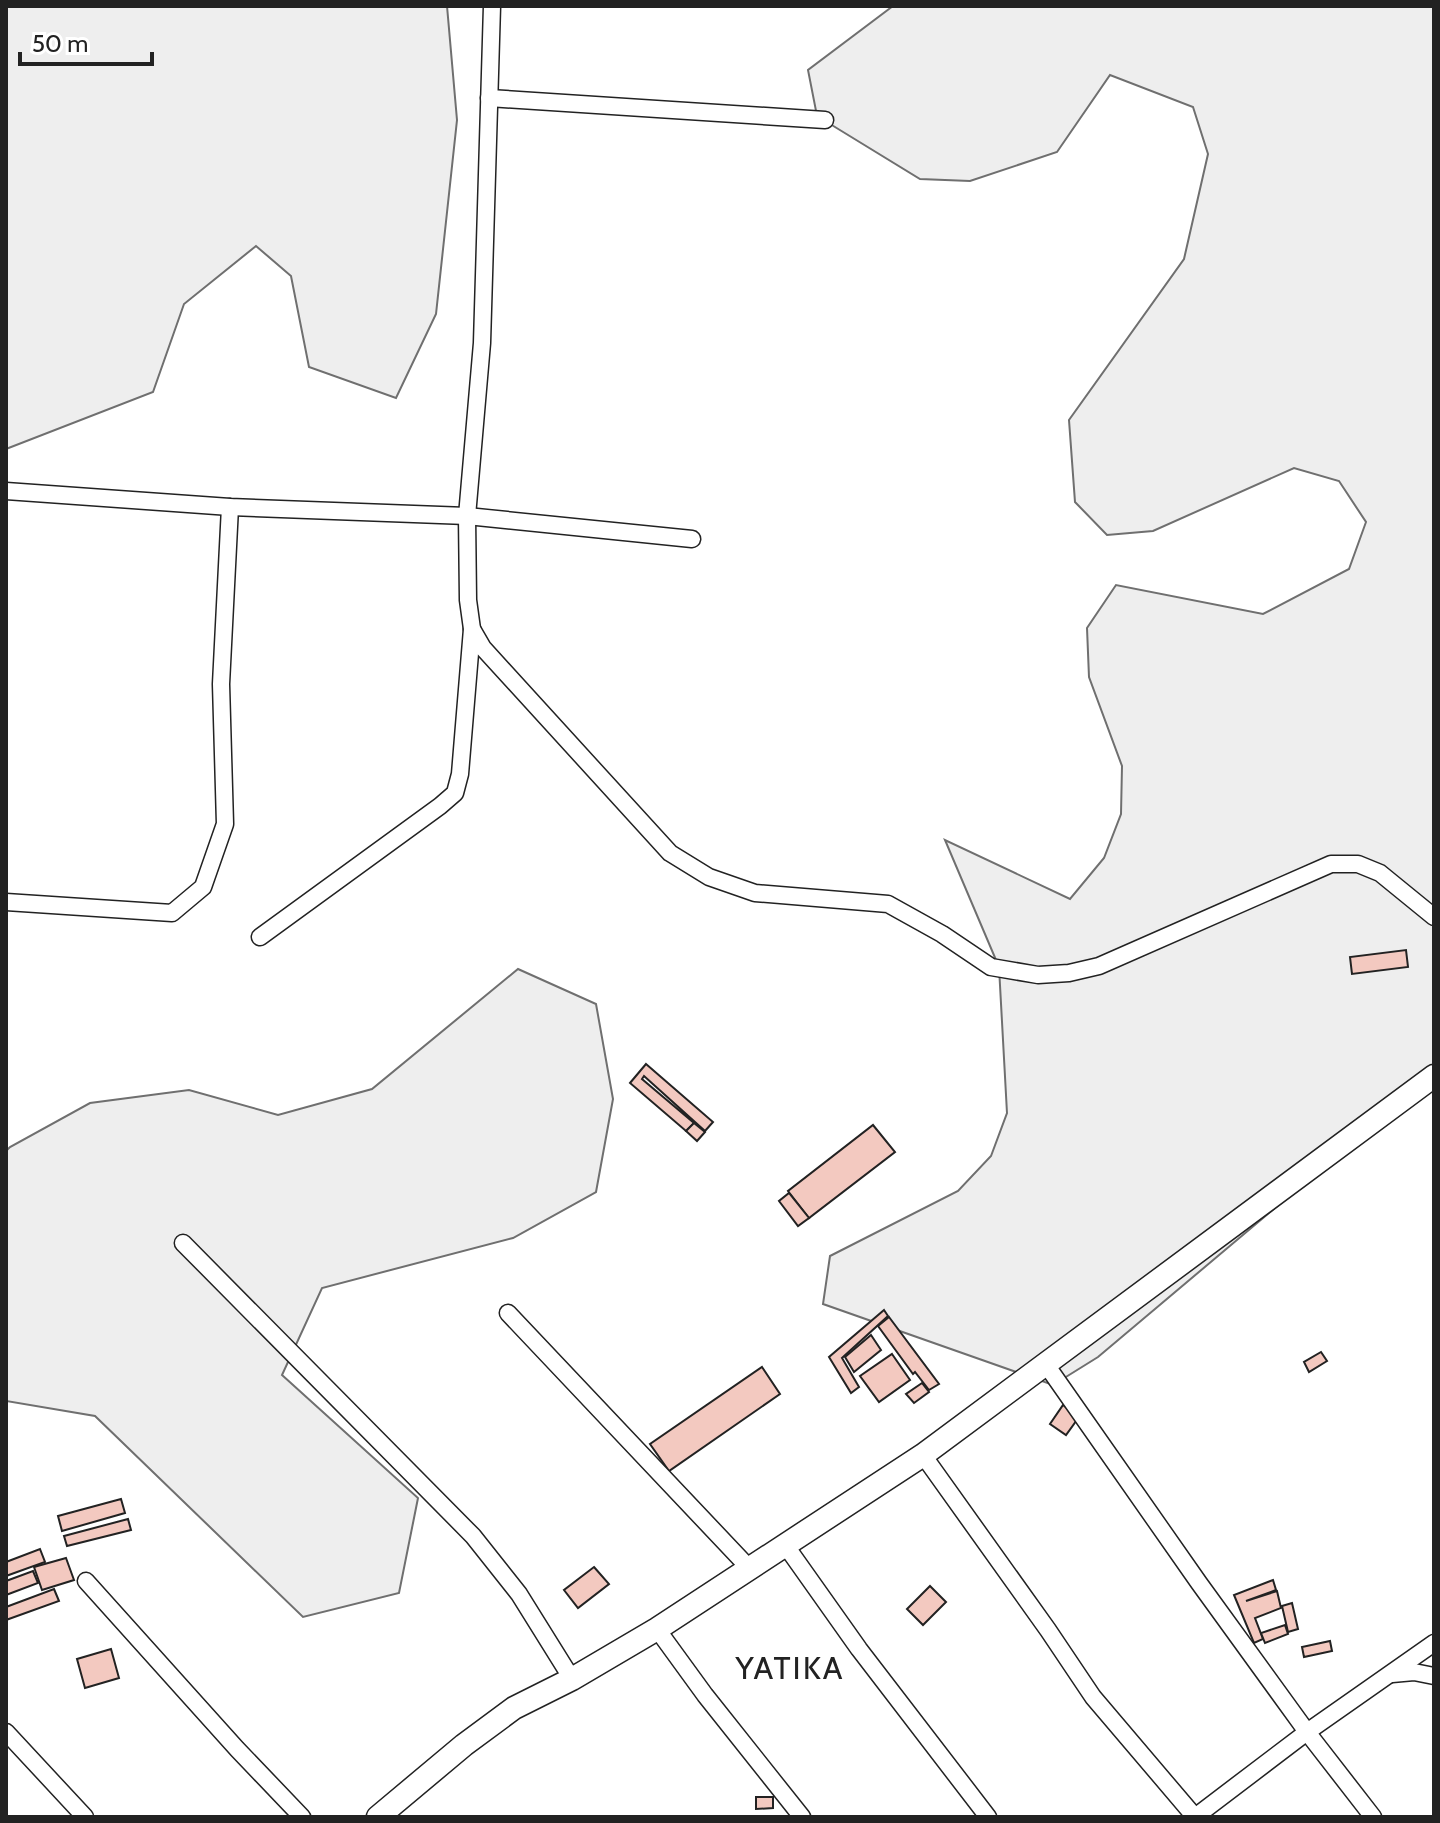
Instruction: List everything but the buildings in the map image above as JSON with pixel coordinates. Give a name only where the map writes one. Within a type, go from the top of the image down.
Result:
[{"type":"main road","points":[[378,1817],[514,1708],[572,1679],[657,1629],[923,1455],[1434,1076]]},
{"type":"street","points":[[260,937],[440,806],[455,793],[460,774],[472,629],[468,600],[467,516],[482,343],[492,6]]},
{"type":"street","points":[[489,98],[825,120]]},
{"type":"street","points":[[6,491],[230,507],[467,516],[692,539]]},
{"type":"street","points":[[6,902],[172,913],[203,887],[225,824],[221,684],[230,507]]},
{"type":"street","points":[[472,629],[483,648],[670,853],[709,877],[755,893],[888,904],[942,934],[991,967],[1038,975],[1069,973],[1099,966],[1331,864],[1358,864],[1380,873],[1434,917]]},
{"type":"street","points":[[183,1243],[473,1536],[519,1594],[572,1679]]},
{"type":"street","points":[[508,1313],[751,1570]]},
{"type":"street","points":[[1045,1363],[1199,1583],[1373,1817]]},
{"type":"street","points":[[923,1455],[1093,1697],[1195,1817],[1307,1732],[1434,1643]]},
{"type":"street","points":[[786,1546],[859,1649],[988,1817]]},
{"type":"street","points":[[86,1581],[302,1817]]},
{"type":"street","points":[[657,1629],[802,1817]]},
{"type":"street","points":[[1391,1674],[1414,1672],[1434,1676]]},
{"type":"street","points":[[6,1732],[85,1817]]},
{"type":"shaded area","points":[[6,6],[447,6],[457,120],[436,314],[396,398],[309,367],[291,276],[256,246],[184,304],[153,392],[6,449]]},
{"type":"shaded area","points":[[893,6],[1434,6],[1434,1074],[1098,1357],[1053,1385],[823,1304],[830,1256],[958,1191],[991,1156],[1007,1113],[999,967],[945,840],[1070,899],[1104,858],[1121,814],[1122,766],[1089,677],[1087,628],[1116,585],[1263,614],[1349,569],[1366,522],[1339,481],[1294,468],[1153,531],[1107,535],[1075,502],[1069,420],[1184,259],[1208,154],[1193,107],[1110,75],[1057,152],[970,181],[920,179],[817,116],[808,70]]},
{"type":"shaded area","points":[[518,969],[596,1004],[613,1099],[596,1192],[513,1238],[322,1288],[282,1375],[418,1498],[399,1593],[303,1617],[95,1416],[6,1401],[6,1151],[90,1103],[189,1090],[278,1115],[372,1089]]},
{"type":"district","name":"YATIKA","points":[[790,1667]]}]
